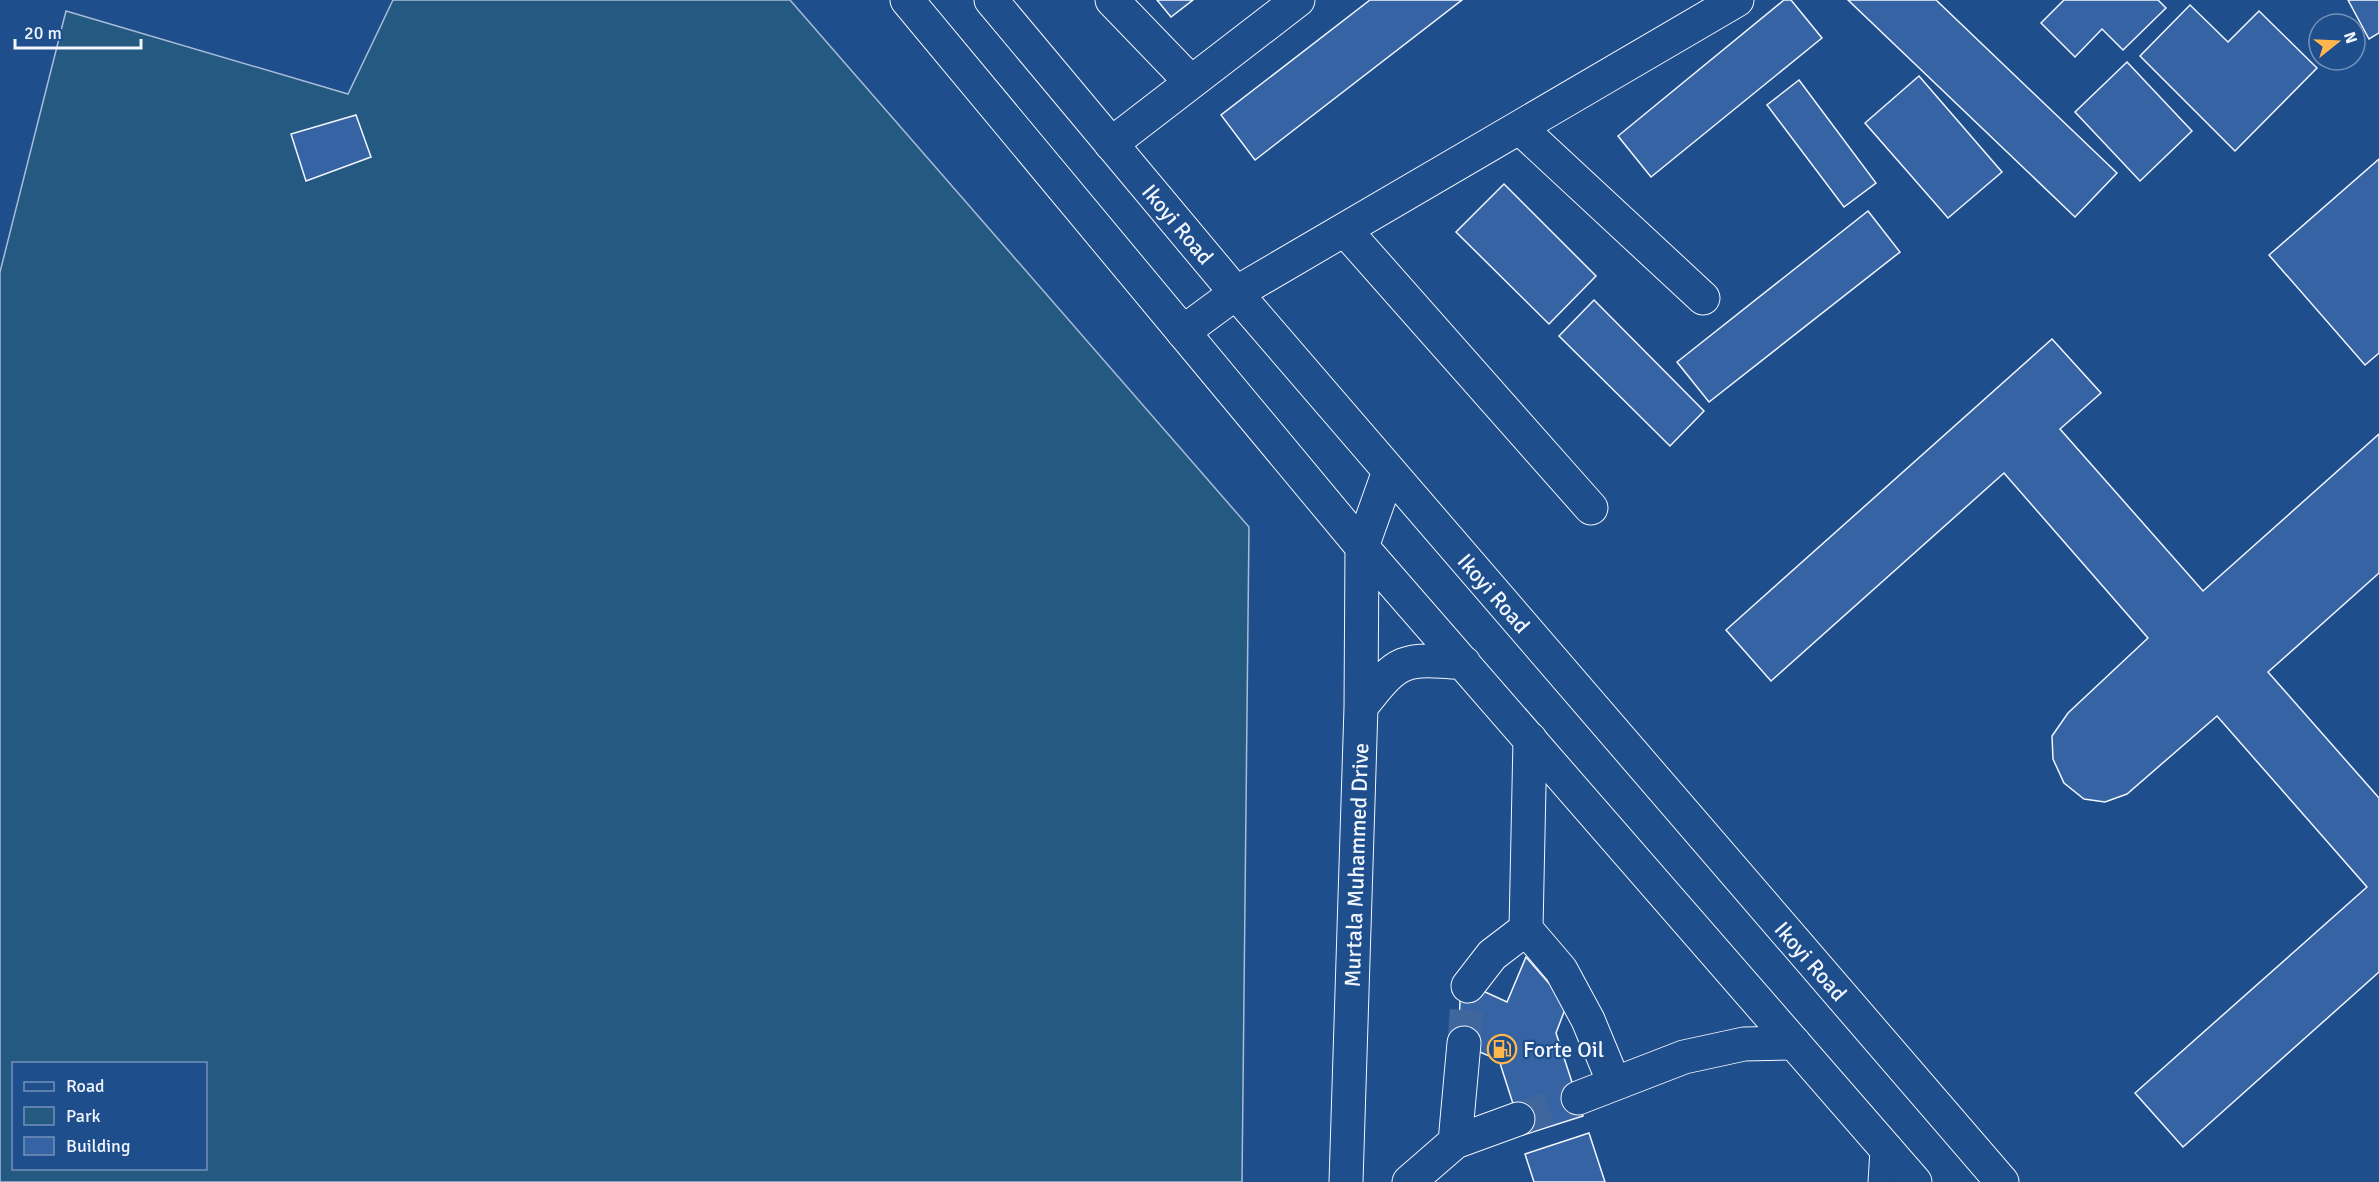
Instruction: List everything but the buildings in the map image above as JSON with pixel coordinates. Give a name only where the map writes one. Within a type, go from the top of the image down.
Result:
[{"type":"main road","points":[[907,0],[1362,548],[1915,1182]]},
{"type":"main road","name":"Ikoyi Road","points":[[991,0],[1236,293],[2002,1182]]},
{"type":"main road","points":[[1112,0],[1191,82]]},
{"type":"main road","points":[[1111,144],[1298,0]]},
{"type":"main road","points":[[1183,332],[1236,293],[1737,0]]},
{"type":"main road","points":[[1520,128],[1703,298]]},
{"type":"main road","points":[[1345,230],[1591,508]]},
{"type":"main road","name":"Murtala Muhammed Drive","points":[[1346,1182],[1361,707],[1362,548],[1389,471]]},
{"type":"main road","points":[[1361,707],[1386,675],[1408,662],[1425,660],[1464,663]]},
{"type":"main road","points":[[1530,739],[1526,929],[1561,970],[1588,1020],[1614,1083]]},
{"type":"main road","points":[[1468,986],[1492,955],[1526,929]]},
{"type":"main road","points":[[1455,1142],[1464,1043]]},
{"type":"main road","points":[[1578,1098],[1684,1057],[1744,1044],[1794,1043]]},
{"type":"main road","points":[[1410,1182],[1455,1142],[1518,1119]]},
{"type":"main road","points":[[1886,1182],[1887,1150]]},
{"type":"green space","points":[[393,0],[790,0],[1249,527],[1242,1182],[0,1182],[0,272],[66,11],[348,94]]},
{"type":"tunnel","points":[[1464,1043],[1468,986]]},
{"type":"tunnel","points":[[1518,1119],[1578,1098]]},
{"type":"place","name":"Forte Oil","points":[[1502,1049]]}]
